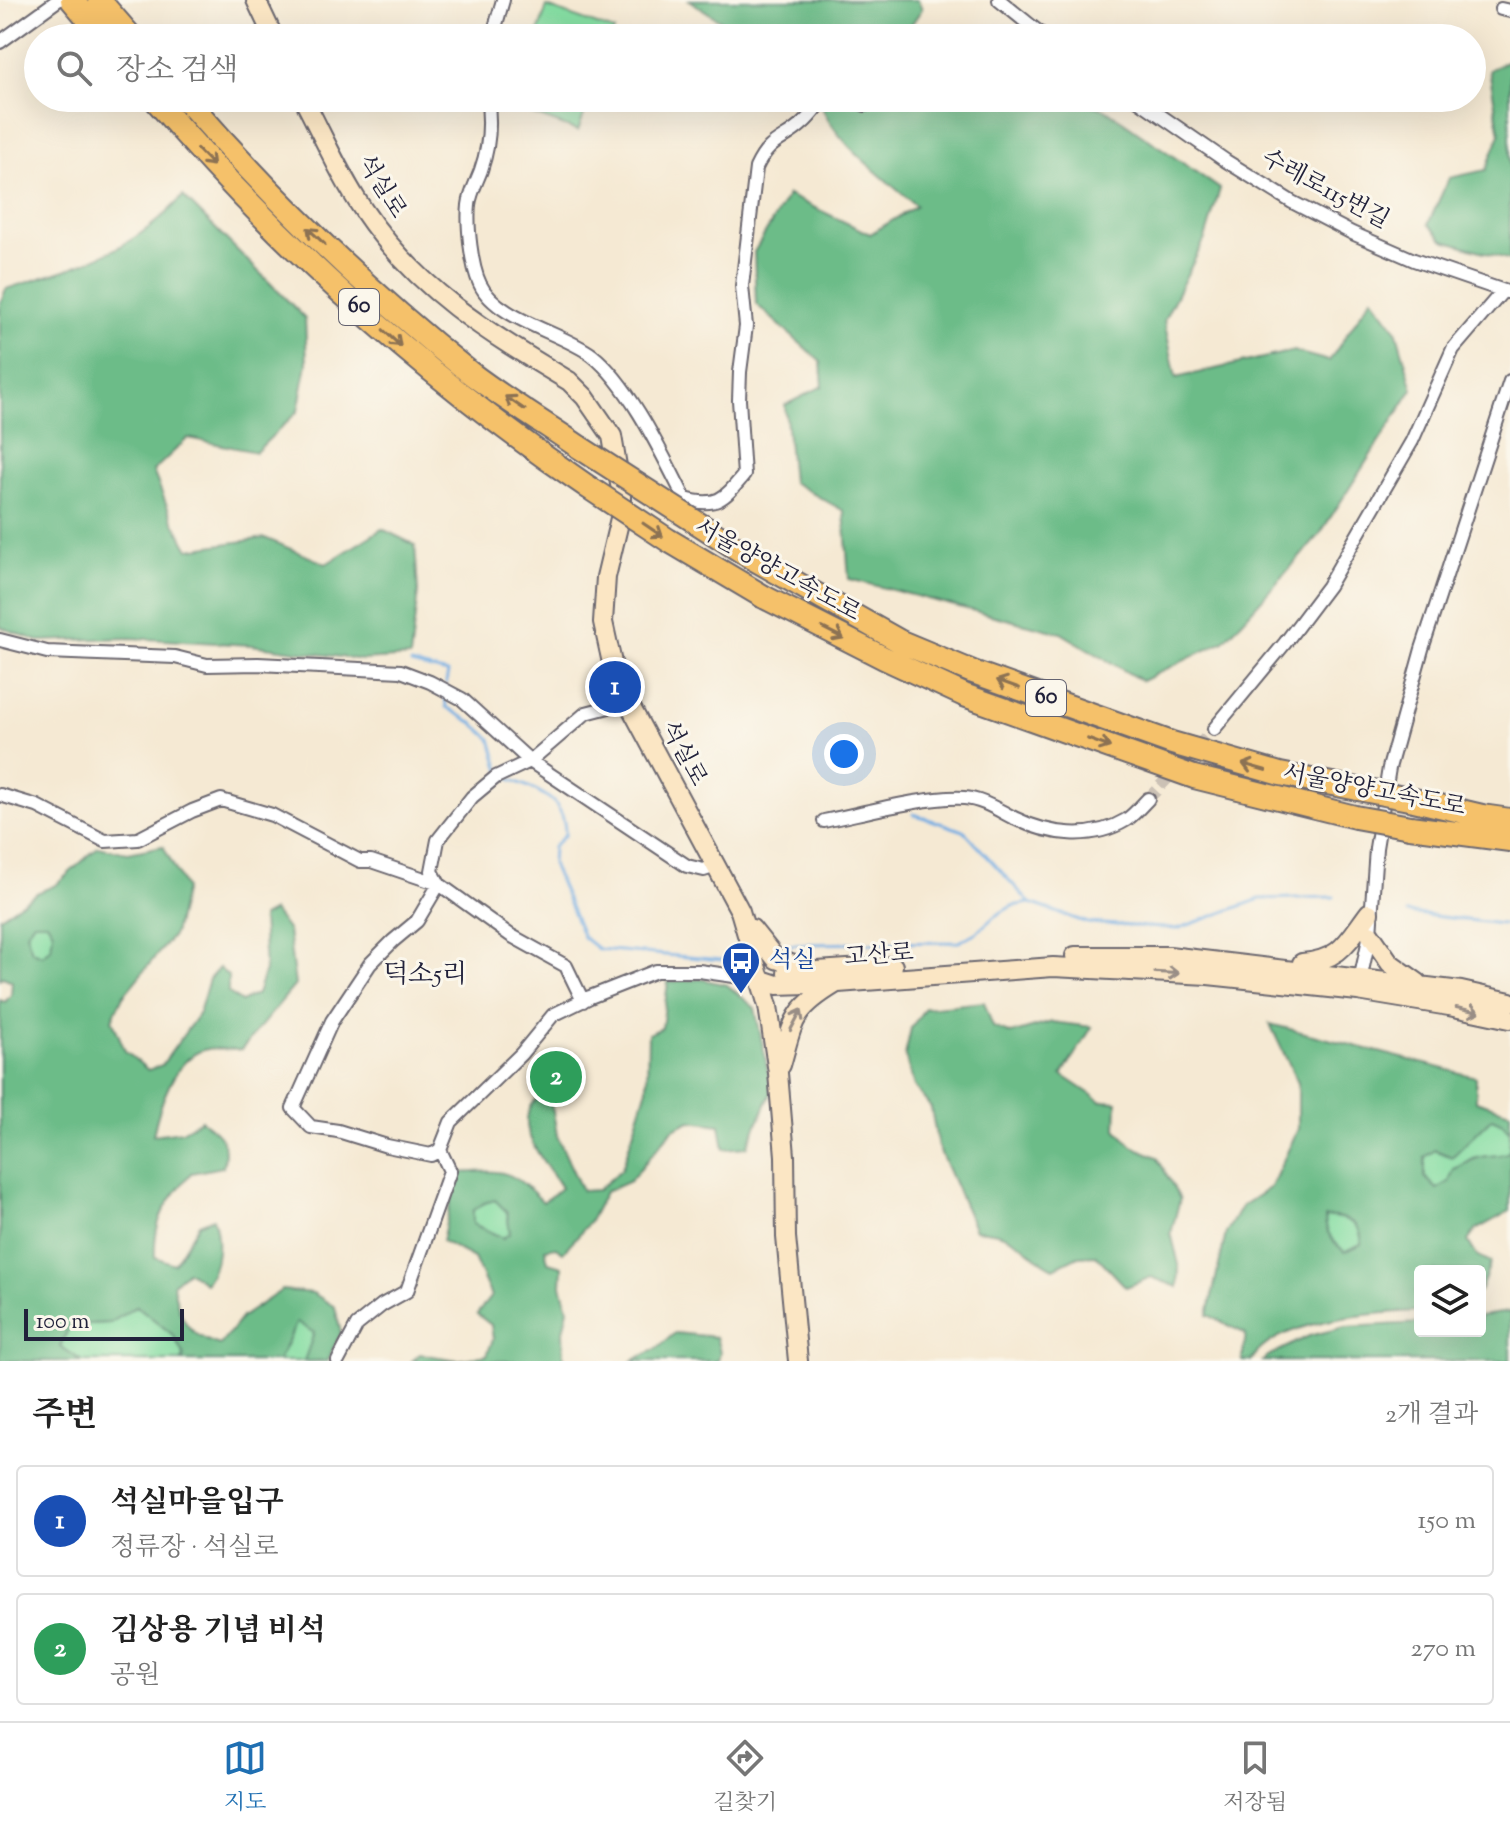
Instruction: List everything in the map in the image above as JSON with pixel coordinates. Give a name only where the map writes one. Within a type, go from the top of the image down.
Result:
[{"type":"highway","points":[[99,0],[120,24]]},
{"type":"highway","points":[[68,1],[90,24]]},
{"type":"highway","name":"서울양양고속도로","points":[[166,112],[197,149],[280,234],[406,351],[520,441],[668,540],[764,597],[964,695],[1194,777],[1355,817],[1457,835],[1510,840]]},
{"type":"highway","name":"서울양양고속도로","points":[[198,112],[305,227],[471,373],[579,447],[752,558],[901,642],[973,672],[1172,743],[1280,774],[1510,820]]},
{"type":"highway","points":[[1457,835],[1510,850]]},
{"type":"street","points":[[256,0],[267,24]]},
{"type":"street","points":[[496,24],[503,0]]},
{"type":"street","points":[[999,0],[1029,24]]},
{"type":"street","points":[[30,24],[68,1]]},
{"type":"street","points":[[0,42],[24,28]]},
{"type":"street","name":"석실로","points":[[310,112],[353,194],[384,238],[412,269],[445,301],[569,381],[585,397],[612,436],[621,490],[621,514],[606,577],[603,622],[612,663],[628,702],[740,911],[762,980],[778,1073],[785,1156],[786,1237],[798,1361]]},
{"type":"street","points":[[489,112],[491,122],[483,165],[469,203],[470,235],[479,283],[489,298],[503,310],[570,342],[592,355],[609,371],[685,499]]},
{"type":"street","points":[[621,490],[630,488],[657,501],[685,499],[701,503],[716,502],[725,497],[744,475],[739,400],[746,326],[742,286],[756,168],[763,153],[775,141],[802,125],[813,112]]},
{"type":"street","name":"수레로115번길","points":[[1155,112],[1292,202],[1352,233],[1414,260],[1506,292]]},
{"type":"street","points":[[1214,729],[1328,586],[1412,441],[1453,349],[1506,292]]},
{"type":"street","points":[[1359,984],[1370,934],[1369,913],[1376,848],[1389,768],[1422,649],[1510,381]]},
{"type":"street","points":[[0,640],[47,652],[175,657],[207,665],[258,664],[401,671],[462,699],[530,761],[687,866],[704,870],[716,866]]},
{"type":"street","points":[[439,884],[432,871],[438,840],[472,797],[496,777],[530,761],[586,713],[628,702]]},
{"type":"street","points":[[0,795],[37,806],[105,841],[138,839],[221,800],[272,815],[360,861],[371,861],[439,884],[510,935],[566,966],[583,1001]]},
{"type":"street","points":[[824,821],[944,798],[967,798],[989,804],[1037,829],[1062,834],[1086,833],[1128,819],[1148,799]]},
{"type":"street","points":[[439,884],[417,921],[370,964],[332,1021],[293,1108],[311,1127],[431,1155],[440,1150],[451,1122],[521,1054],[553,1015],[656,971],[699,971],[762,980]]},
{"type":"street","points":[[740,911],[776,959],[812,971]]},
{"type":"street","points":[[1260,966],[1323,961],[1338,952],[1369,913]]},
{"type":"street","points":[[1370,934],[1390,963],[1404,976],[1424,986]]},
{"type":"street","name":"고산로","points":[[762,980],[776,974],[812,971],[1070,956],[1169,956],[1260,966],[1359,984],[1510,1019]]},
{"type":"street","name":"고산로","points":[[762,980],[777,985],[838,983],[1053,967],[1424,986],[1510,1002]]},
{"type":"street","points":[[778,1073],[790,1027],[798,1011],[838,983]]},
{"type":"street","points":[[338,1361],[357,1325],[382,1305],[407,1291],[450,1171],[440,1150]]},
{"type":"green space","points":[[689,0],[918,0],[922,9],[912,24],[726,24]]},
{"type":"green space","points":[[547,7],[594,24],[541,24]]},
{"type":"green space","points":[[1510,59],[1510,260],[1444,240],[1428,224],[1449,178],[1486,170],[1500,134],[1489,70]]},
{"type":"green space","points":[[526,112],[585,112],[578,131]]},
{"type":"green space","points":[[824,112],[1109,112],[1220,189],[1205,239],[1164,320],[1176,378],[1293,351],[1329,361],[1372,297],[1396,329],[1413,389],[1318,537],[1224,641],[1142,681],[1061,633],[849,579],[844,511],[792,482],[785,405],[823,386],[821,362],[756,304],[754,252],[788,195],[870,234],[916,206],[847,144]]},
{"type":"green space","points":[[183,196],[305,318],[307,364],[298,411],[256,452],[188,438],[153,471],[174,523],[189,549],[265,538],[326,564],[382,529],[415,545],[418,592],[410,657],[363,660],[251,645],[130,638],[38,641],[0,627],[0,303],[6,289],[79,265],[123,245],[163,216]]},
{"type":"green space","points":[[163,846],[185,888],[174,934],[123,996],[112,1019],[125,1051],[148,1070],[162,1065],[199,1013],[209,979],[219,968],[228,976],[228,992],[241,1002],[257,994],[265,970],[262,917],[273,911],[288,931],[295,985],[241,1050],[203,1050],[192,1055],[169,1086],[153,1135],[182,1131],[201,1120],[222,1139],[225,1158],[223,1167],[191,1173],[175,1193],[159,1221],[155,1257],[174,1264],[199,1224],[213,1218],[217,1252],[210,1277],[205,1283],[187,1271],[173,1284],[186,1323],[199,1336],[220,1345],[242,1317],[282,1290],[313,1293],[335,1307],[341,1333],[327,1361],[304,1361],[314,1333],[297,1322],[278,1361],[182,1361],[184,1355],[173,1335],[137,1306],[110,1323],[70,1325],[60,1346],[82,1361],[0,1361],[0,1000],[5,1002],[11,995],[12,981],[3,977],[0,979],[0,917],[37,893],[56,885],[98,847],[128,853]],"holes":[[[34,922],[47,922],[53,932],[51,948],[42,955],[32,951],[26,933]]]},
{"type":"green space","points":[[34,922],[47,922],[53,932],[51,948],[42,955],[32,952],[26,933]]},
{"type":"green space","points":[[701,979],[727,985],[755,1008],[772,1091],[747,1147],[724,1149],[720,1125],[690,1121],[673,1129],[630,1181],[605,1192],[589,1223],[563,1252],[556,1247],[545,1249],[548,1262],[562,1266],[561,1286],[568,1309],[563,1331],[564,1361],[412,1361],[420,1354],[458,1360],[487,1355],[493,1339],[491,1325],[477,1314],[491,1296],[474,1258],[442,1241],[457,1173],[485,1171],[505,1174],[522,1183],[543,1202],[561,1188],[535,1148],[527,1126],[532,1105],[546,1091],[557,1136],[582,1191],[598,1190],[622,1169],[647,1088],[648,1034],[662,1028],[668,982]],"holes":[[[495,1200],[507,1212],[510,1233],[503,1238],[473,1224],[473,1211],[484,1203]]]},
{"type":"green space","points":[[984,1002],[993,1027],[1011,1034],[1052,1022],[1092,1027],[1062,1075],[1101,1101],[1117,1102],[1116,1129],[1132,1146],[1157,1157],[1180,1199],[1171,1233],[1179,1265],[1178,1287],[1151,1277],[1126,1287],[1096,1255],[1078,1256],[1054,1268],[1007,1236],[975,1230],[938,1147],[931,1108],[914,1086],[905,1056],[911,1028],[925,1008]]},
{"type":"green space","points":[[1270,1024],[1476,1077],[1476,1101],[1510,1112],[1510,1132],[1503,1123],[1492,1118],[1452,1157],[1435,1150],[1425,1157],[1425,1177],[1437,1189],[1449,1182],[1454,1169],[1475,1159],[1510,1151],[1510,1211],[1476,1230],[1468,1241],[1476,1255],[1491,1262],[1486,1276],[1486,1265],[1414,1265],[1414,1311],[1352,1317],[1303,1327],[1264,1347],[1251,1361],[1242,1361],[1246,1334],[1208,1315],[1226,1233],[1241,1207],[1271,1187],[1298,1129],[1298,1083]],"holes":[[[1325,1217],[1345,1219],[1355,1225],[1361,1236],[1361,1244],[1345,1252],[1330,1237]]]},
{"type":"green space","points":[[1492,1118],[1503,1123],[1510,1132],[1509,1153],[1473,1159],[1454,1169],[1449,1182],[1437,1189],[1425,1177],[1425,1157],[1435,1150],[1445,1153],[1468,1140]]},
{"type":"green space","points":[[495,1200],[507,1212],[510,1233],[503,1238],[473,1224],[472,1211]]},
{"type":"green space","points":[[1325,1216],[1351,1222],[1359,1230],[1361,1244],[1345,1252],[1330,1236]]},
{"type":"green space","points":[[137,1305],[173,1335],[184,1355],[182,1361],[82,1361],[60,1346],[70,1325],[110,1323]]},
{"type":"green space","points":[[1510,1312],[1510,1361],[1263,1361],[1309,1336],[1345,1327],[1414,1323],[1414,1337],[1486,1337],[1486,1315]]},
{"type":"green space","points":[[297,1322],[315,1333],[304,1361],[278,1361]]},
{"type":"green space","points":[[675,1333],[716,1337],[720,1352],[718,1361],[632,1361],[656,1349]]},
{"type":"waterway","points":[[411,664],[448,673],[446,683]]},
{"type":"waterway","points":[[445,694],[446,707],[473,723],[491,739],[500,771]]},
{"type":"waterway","points":[[508,778],[548,797],[561,812],[565,835],[553,847],[552,864],[583,937],[598,949],[722,960],[738,957]]},
{"type":"waterway","points":[[913,814],[964,831],[1030,903]]},
{"type":"waterway","points":[[779,948],[796,944],[959,942],[1012,906],[1030,903],[1088,923],[1177,929],[1260,899],[1334,897]]},
{"type":"waterway","points":[[1407,913],[1510,925]]},
{"type":"tunnel","points":[[1148,799],[1214,729]]},
{"type":"place","name":"석실마을입구","points":[[615,687]]},
{"type":"place","name":"석실","points":[[741,995]]},
{"type":"place","name":"김상용 기념 비석","points":[[556,1077]]},
{"type":"district","name":"덕소5리","points":[[425,975]]}]
